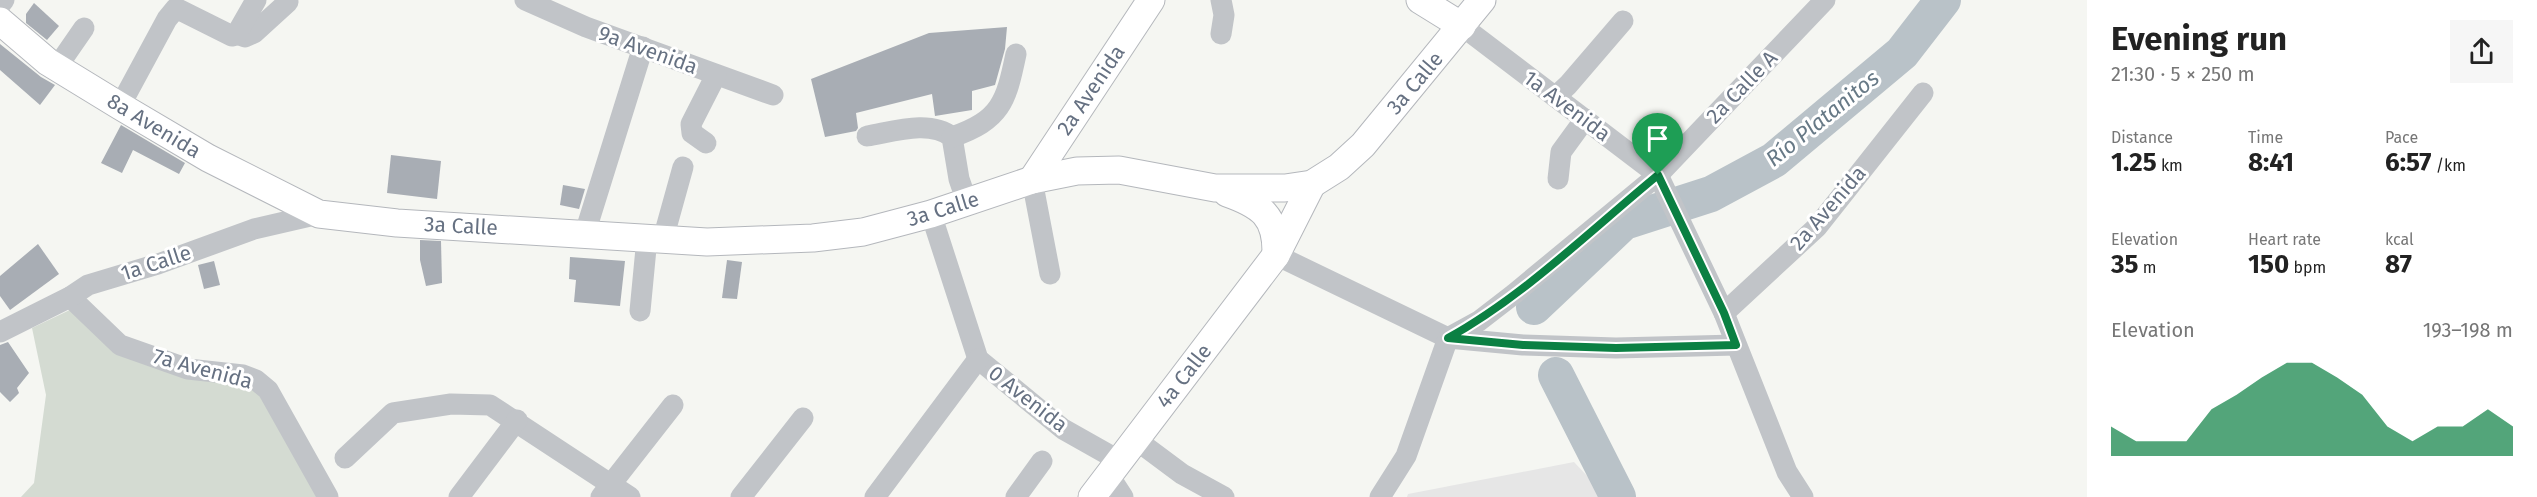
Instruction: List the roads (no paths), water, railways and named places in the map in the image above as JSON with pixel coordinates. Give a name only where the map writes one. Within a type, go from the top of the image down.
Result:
[{"type":"main road","name":"2a Avenida","points":[[1032,180],[1151,0]]},
{"type":"main road","name":"1a Avenida","points":[[1420,0],[1462,26]]},
{"type":"main road","name":"3a Calle","points":[[319,214],[397,223],[707,242],[813,238],[863,232],[931,214],[1032,180],[1056,174],[1097,169],[1139,173],[1215,188],[1285,188],[1312,184],[1339,167],[1363,145],[1482,0]]},
{"type":"main road","name":"8a Avenida","points":[[0,21],[57,67],[120,106],[208,158],[319,214]]},
{"type":"main road","name":"4a Calle","points":[[1092,497],[1276,255],[1312,184]]},
{"type":"main road","points":[[1215,188],[1245,200],[1263,213],[1274,226],[1277,237],[1276,255]]},
{"type":"street","points":[[0,5],[4,0]]},
{"type":"street","points":[[237,34],[256,0]]},
{"type":"street","name":"9a Avenida","points":[[525,0],[586,27],[773,95]]},
{"type":"street","points":[[1221,0],[1224,15],[1221,34]]},
{"type":"street","name":"2a Calle A","points":[[1448,338],[1479,321],[1659,178],[1826,0]]},
{"type":"street","points":[[120,106],[167,19],[178,4],[230,35],[237,34],[245,37],[254,33],[288,2]]},
{"type":"street","points":[[1555,97],[1623,21]]},
{"type":"street","name":"1a Avenida","points":[[1462,26],[1659,178],[1724,313],[1787,472],[1803,497]]},
{"type":"street","points":[[57,67],[84,28]]},
{"type":"street","points":[[585,233],[643,47]]},
{"type":"street","points":[[867,136],[912,128],[937,129],[952,137],[980,126],[994,113],[1008,91],[1016,54]]},
{"type":"street","points":[[706,143],[692,133],[691,123],[716,75]]},
{"type":"street","name":"2a Avenida","points":[[1724,313],[1817,227],[1923,93]]},
{"type":"street","points":[[1558,179],[1561,152],[1585,119]]},
{"type":"street","points":[[952,137],[959,178],[967,202]]},
{"type":"street","points":[[640,311],[655,238],[683,167]]},
{"type":"street","points":[[1032,180],[1050,274]]},
{"type":"street","name":"1a Calle","points":[[0,332],[70,297],[88,285],[158,264],[254,229],[319,214]]},
{"type":"street","name":"0 Avenida","points":[[931,214],[978,359],[1113,467]]},
{"type":"street","points":[[1276,255],[1448,338],[1523,345],[1616,348],[1736,345]]},
{"type":"street","name":"7a Avenida","points":[[70,297],[120,345],[188,369],[243,375],[256,380],[268,390],[328,497]]},
{"type":"street","points":[[1380,497],[1406,456],[1448,338]]},
{"type":"street","points":[[875,497],[978,359]]},
{"type":"street","points":[[345,458],[393,413],[451,404],[490,405],[517,420],[606,490],[630,497]]},
{"type":"street","points":[[606,490],[673,405]]},
{"type":"street","points":[[741,497],[803,418]]},
{"type":"street","points":[[459,497],[517,420]]},
{"type":"street","points":[[1135,439],[1182,474],[1224,497]]},
{"type":"street","points":[[1016,497],[1042,461]]},
{"type":"street","points":[[1113,467],[1123,497]]},
{"type":"waterway","name":"Río Platanitos","points":[[1534,307],[1624,222],[1711,194],[1774,160],[1902,53],[1943,0]]},
{"type":"waterway","name":"Río Platanitos","points":[[1556,375],[1618,497]]}]
